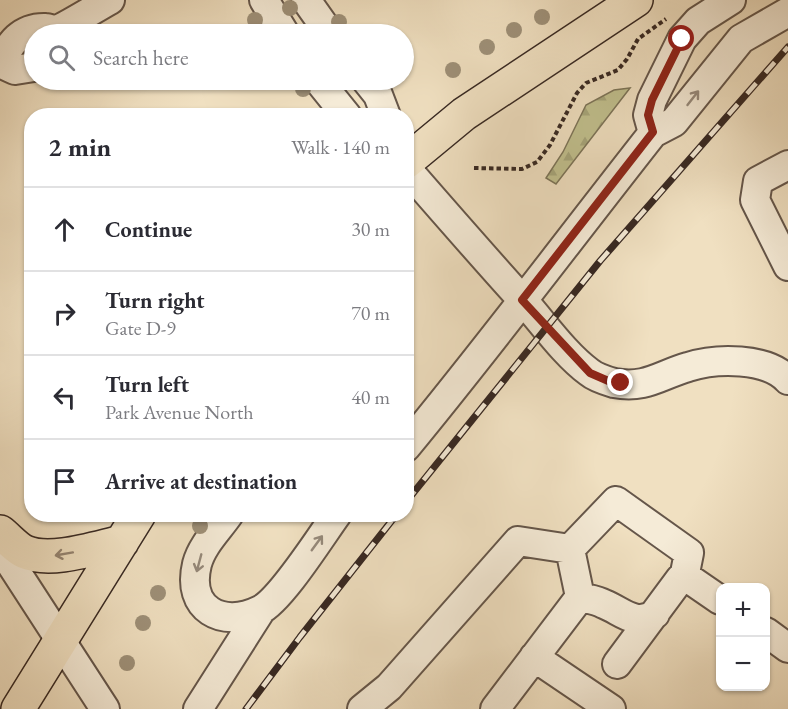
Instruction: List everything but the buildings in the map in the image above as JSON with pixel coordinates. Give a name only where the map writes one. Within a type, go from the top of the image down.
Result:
[{"type":"main road","points":[[414,155],[464,114],[636,0]]},
{"type":"main road","points":[[18,709],[134,522]]},
{"type":"main road","points":[[0,532],[21,550],[38,555],[64,554],[122,542]]},
{"type":"street","points":[[70,24],[110,0]]},
{"type":"street","points":[[264,0],[279,24]]},
{"type":"street","points":[[306,0],[323,24]]},
{"type":"street","points":[[653,132],[648,115],[652,100],[682,39],[698,21],[731,0]]},
{"type":"street","points":[[414,436],[491,344],[522,300],[653,132],[674,122],[741,39],[788,12]]},
{"type":"street","points":[[706,15],[715,15],[729,22],[733,48]]},
{"type":"street","points":[[24,32],[12,42],[1,65],[15,70],[24,69]]},
{"type":"street","points":[[326,90],[341,108]]},
{"type":"street","points":[[374,90],[383,108]]},
{"type":"street","points":[[788,165],[758,181],[754,200],[788,266]]},
{"type":"street","points":[[414,177],[590,373],[613,383],[637,385],[660,379],[688,367],[718,360],[758,364],[784,375],[788,380]]},
{"type":"street","points":[[570,549],[616,501],[689,553],[684,578],[617,664]]},
{"type":"street","points":[[223,522],[205,546],[197,564],[194,587],[201,605],[220,616],[235,617],[261,610]]},
{"type":"street","points":[[198,709],[261,610],[280,593],[331,522]]},
{"type":"street","points":[[362,709],[389,687],[518,541],[570,549]]},
{"type":"street","points":[[0,547],[105,709]]},
{"type":"street","points":[[495,709],[580,597],[570,549]]},
{"type":"street","points":[[684,578],[688,578],[716,597]]},
{"type":"street","points":[[580,597],[606,604],[633,619],[642,619],[655,614]]},
{"type":"street","points":[[770,635],[788,648]]},
{"type":"street","points":[[534,657],[611,709]]},
{"type":"path","points":[[474,168],[522,169],[537,162],[550,145],[577,93],[586,83],[618,70],[638,39],[674,13]]},
{"type":"green space","points":[[630,88],[556,184],[546,178],[563,152],[586,105],[614,90]]},
{"type":"railway","points":[[414,492],[600,261],[788,47]]},
{"type":"railway","points":[[246,709],[391,522]]},
{"type":"route","points":[[621,383],[613,383],[590,373],[522,300],[653,132],[648,115],[652,100],[682,39]]}]
